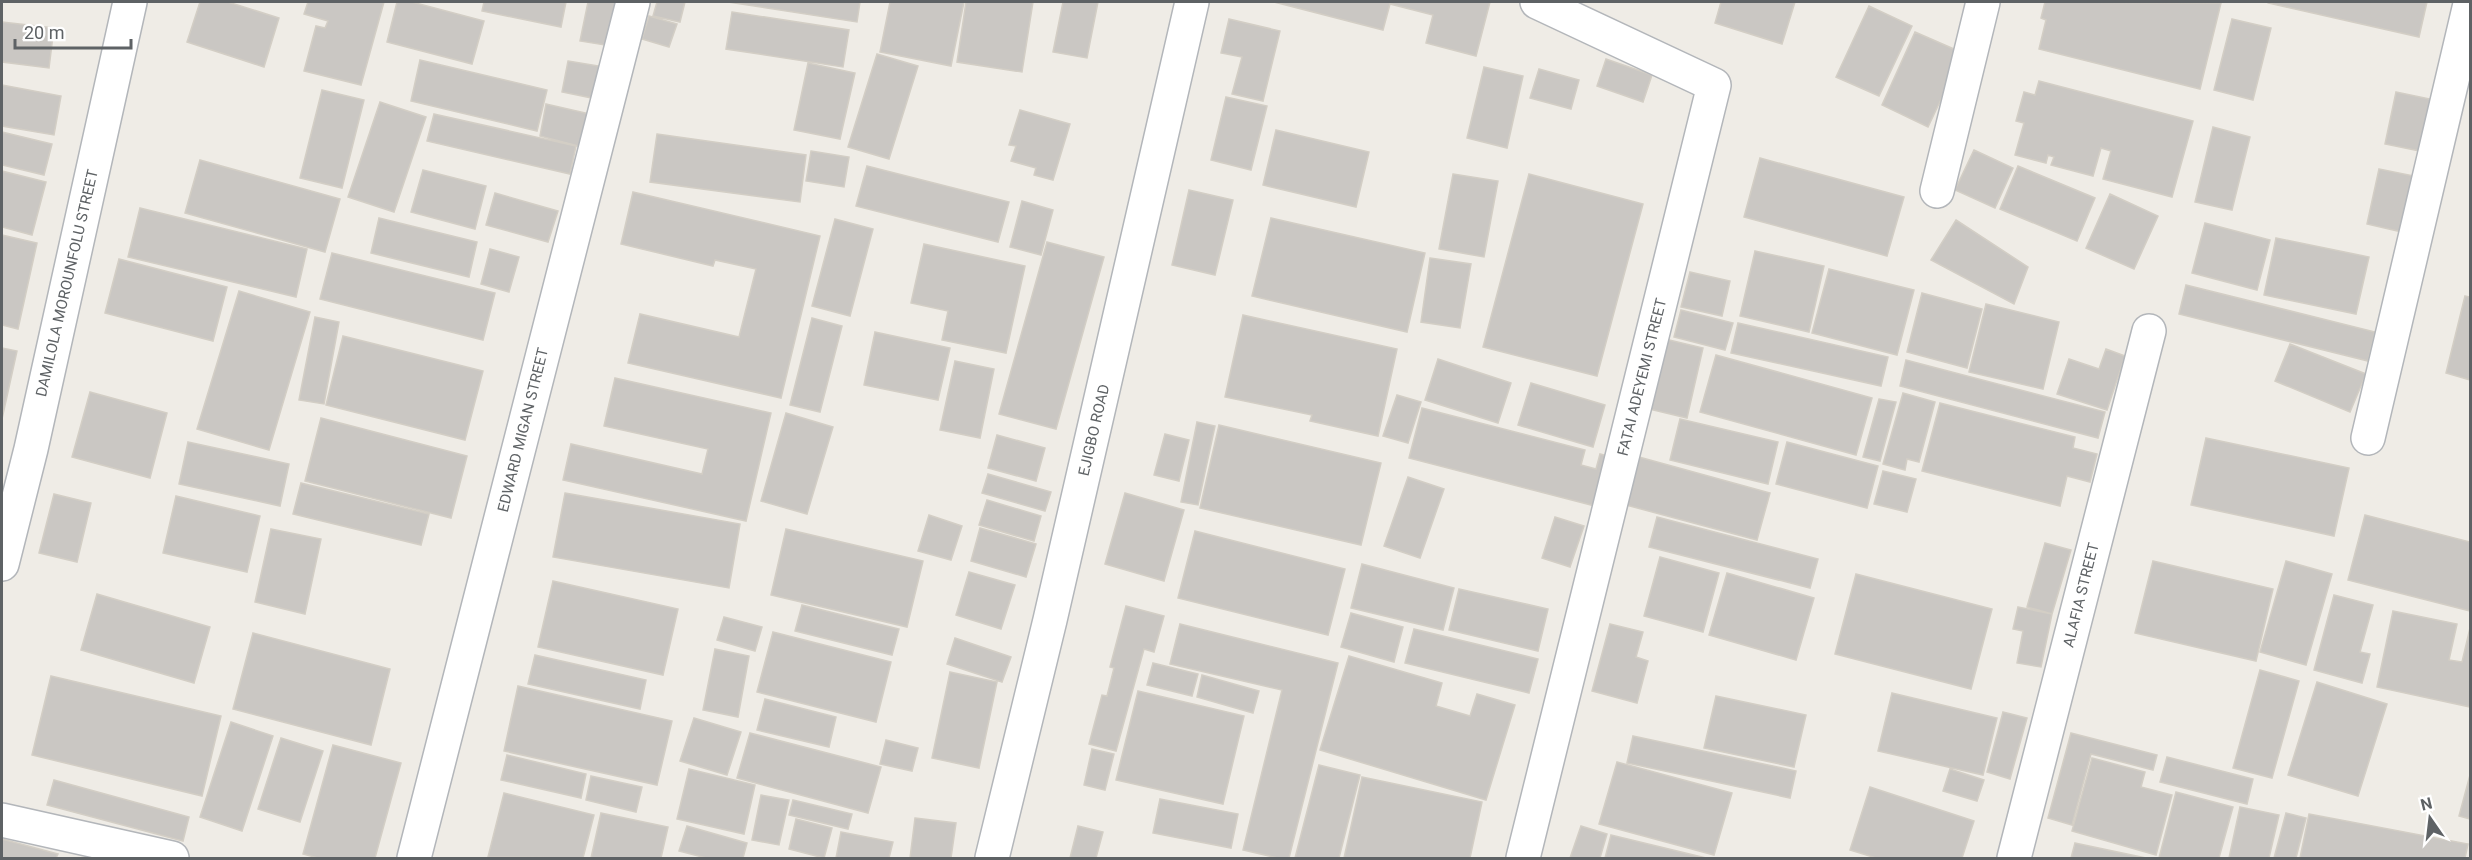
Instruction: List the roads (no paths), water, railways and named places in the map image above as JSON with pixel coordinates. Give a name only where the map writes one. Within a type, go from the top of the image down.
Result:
[{"type":"street","name":"DAMILOLA MOROUNFOLU STREET","points":[[2,564],[31,449],[130,2]]},
{"type":"street","name":"EDWARD MIGAN STREET","points":[[414,858],[633,2]]},
{"type":"street","name":"EJIGBO ROAD","points":[[992,858],[1050,620],[1192,2]]},
{"type":"street","name":"FATAI ADEYEMI STREET","points":[[1523,858],[1714,85],[1537,2]]},
{"type":"street","points":[[1936,191],[1983,2]]},
{"type":"street","points":[[2368,438],[2470,4]]},
{"type":"street","name":"ALAFIA STREET","points":[[2014,858],[2149,331]]},
{"type":"street","points":[[2,820],[172,858]]}]
